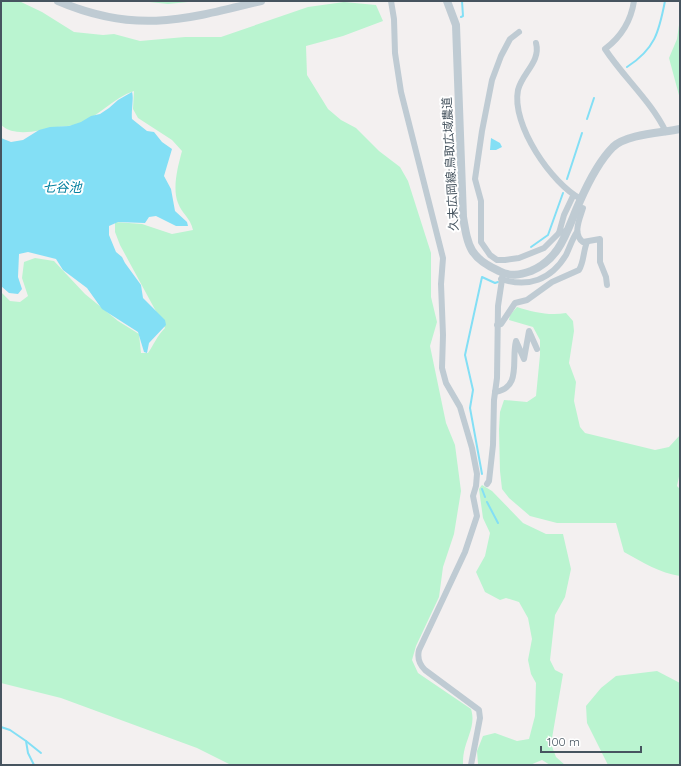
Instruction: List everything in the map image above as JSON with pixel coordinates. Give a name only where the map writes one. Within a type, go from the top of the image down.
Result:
[{"type":"street","points":[[58,1],[83,12],[120,20],[153,22],[181,20],[261,1]]},
{"type":"street","points":[[391,1],[394,15],[395,53],[401,92],[443,258],[440,284],[443,335],[442,374],[460,407],[472,448],[477,474],[473,496],[476,521],[465,552],[419,650],[418,659],[425,670],[479,710],[479,722],[471,765]]},
{"type":"street","name":"久末広岡線;鳥取広域農道","points":[[446,1],[456,25],[463,217],[467,243],[474,256],[502,276],[513,276],[540,267],[552,257],[568,230],[577,197],[614,146],[641,134],[680,130]]},
{"type":"street","points":[[634,1],[632,11],[621,34],[605,49],[626,79],[654,110],[666,132]]},
{"type":"street","points":[[518,32],[510,39],[500,56],[492,80],[482,131],[475,179],[481,202],[481,242],[490,255],[497,260],[519,258],[544,248],[559,233],[568,230]]},
{"type":"street","points":[[536,44],[538,54],[525,74],[518,90],[517,108],[522,125],[532,144],[558,181],[577,197],[564,215],[559,233]]},
{"type":"street","points":[[486,484],[489,481],[493,446],[495,392],[498,364],[497,325],[502,276],[524,284],[543,278],[562,261],[577,232],[583,208]]},
{"type":"street","points":[[577,232],[580,240],[587,242],[600,238],[600,262],[606,277],[607,285]]},
{"type":"street","points":[[497,325],[501,324],[515,303],[534,296],[552,282],[579,270],[582,261],[582,251],[587,242]]},
{"type":"street","points":[[495,392],[506,389],[512,382],[516,341],[524,359],[529,331],[537,349]]},
{"type":"green space","points":[[1,1],[19,1],[42,12],[74,32],[103,35],[114,34],[140,41],[185,37],[221,37],[308,7],[344,2],[376,5],[383,21],[343,36],[306,46],[307,75],[328,109],[341,120],[356,128],[379,151],[400,167],[408,181],[431,253],[431,297],[437,322],[430,346],[446,423],[455,445],[461,491],[454,534],[443,567],[439,597],[416,646],[412,660],[418,673],[471,709],[472,726],[464,752],[463,765],[231,765],[197,748],[61,698],[1,683],[1,292],[10,301],[20,302],[28,296],[22,278],[24,262],[35,258],[54,261],[85,294],[118,321],[139,334],[141,353],[148,353],[165,328],[120,245],[115,232],[115,222],[142,224],[172,234],[193,230],[176,197],[176,177],[182,151],[172,140],[138,118],[133,109],[134,91],[119,98],[86,121],[79,124],[28,132],[14,131],[1,125]]},
{"type":"green space","points":[[140,1],[198,1],[168,4]]},
{"type":"green space","points":[[680,18],[680,99],[669,58],[677,39]]},
{"type":"green space","points":[[517,307],[541,313],[566,313],[573,321],[574,331],[569,363],[576,382],[574,401],[580,427],[585,433],[655,450],[669,447],[680,435],[680,472],[677,486],[680,489],[680,576],[658,570],[624,552],[616,523],[557,523],[530,516],[509,498],[502,489],[500,471],[500,412],[504,400],[527,402],[536,396],[540,355],[540,340],[533,327],[509,320],[510,315]]},
{"type":"green space","points":[[482,485],[492,491],[523,523],[546,534],[563,534],[571,569],[565,597],[555,615],[550,660],[555,670],[563,674],[551,744],[556,757],[565,765],[550,765],[542,760],[530,765],[478,764],[477,751],[483,736],[495,733],[517,741],[529,739],[535,716],[536,683],[531,674],[528,660],[532,639],[528,618],[519,602],[506,598],[500,600],[485,592],[476,572],[485,556],[490,533],[483,518],[479,489]]},
{"type":"green space","points":[[657,671],[680,683],[680,765],[608,765],[587,723],[586,706],[601,688],[616,676]]},
{"type":"water","name":"七谷池","points":[[132,92],[132,119],[147,131],[154,132],[162,142],[172,149],[164,176],[171,189],[175,211],[187,222],[188,226],[176,226],[156,216],[149,217],[145,223],[118,222],[109,226],[109,235],[116,252],[122,257],[141,285],[143,298],[165,320],[166,325],[149,343],[147,353],[144,352],[138,332],[102,309],[87,288],[63,270],[56,259],[28,252],[19,254],[18,277],[22,289],[18,294],[9,293],[1,286],[1,138],[11,142],[23,140],[39,130],[50,127],[69,126],[81,122],[91,116],[100,114],[118,100]]},
{"type":"water","points":[[491,138],[500,143],[502,147],[496,150],[490,150]]},
{"type":"waterway","points":[[461,17],[463,16],[462,1]]},
{"type":"waterway","points":[[627,67],[650,46],[658,31],[665,1]]},
{"type":"waterway","points":[[587,119],[594,98]]},
{"type":"waterway","points":[[567,179],[582,133]]},
{"type":"waterway","points":[[531,247],[548,235],[563,193]]},
{"type":"waterway","points":[[482,474],[470,408],[473,390],[465,355],[482,277],[495,283],[498,282]]},
{"type":"waterway","points":[[482,489],[485,497]]},
{"type":"waterway","points":[[487,502],[498,523]]},
{"type":"waterway","points":[[1,727],[10,730],[26,741],[28,753],[34,765]]},
{"type":"waterway","points":[[26,741],[41,753]]}]
